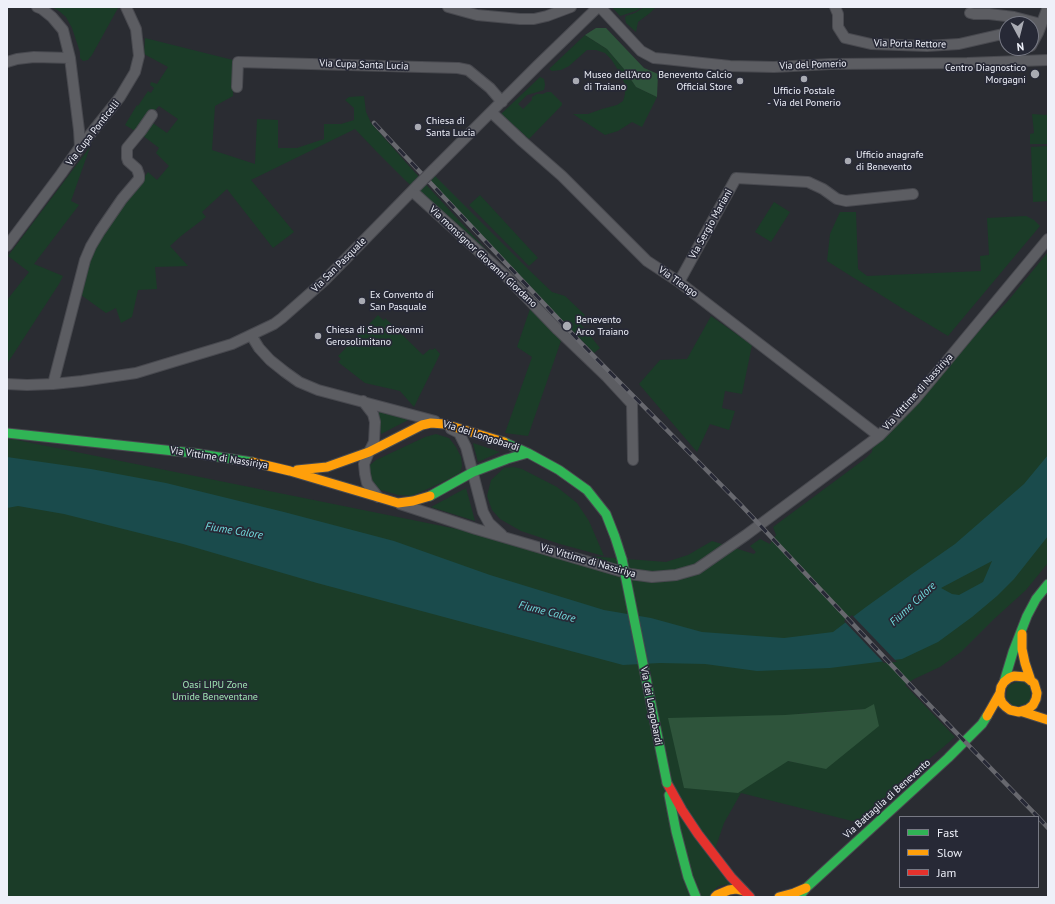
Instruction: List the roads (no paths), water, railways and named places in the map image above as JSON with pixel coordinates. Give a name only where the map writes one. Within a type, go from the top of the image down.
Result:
[{"type":"main road","points":[[290,471],[327,467],[369,452],[422,425],[431,423],[444,424]]},
{"type":"main road","name":"Via dei Longobardi","points":[[444,424],[509,444],[559,470],[587,490],[606,514],[622,559],[676,831],[688,876],[696,897]]},
{"type":"main road","name":"Via Vittime di Nassiriya","points":[[7,433],[244,460],[290,471],[398,503]]},
{"type":"main road","points":[[398,503],[429,496],[473,472],[507,458],[528,453]]},
{"type":"main road","points":[[1048,584],[1036,599],[1027,616],[1012,652],[1000,693],[1002,703],[1006,707],[1048,720]]},
{"type":"main road","points":[[1004,716],[1028,709],[1033,705],[1036,699],[1037,693],[1025,663],[1022,649],[1022,629]]},
{"type":"main road","points":[[1004,682],[1014,676],[1026,677],[1048,695]]},
{"type":"main road","name":"Via Battaglia di Benevento","points":[[799,897],[806,888],[948,758],[982,724],[1000,693]]},
{"type":"main road","name":"Via Battaglia di Benevento","points":[[982,724],[993,720]]},
{"type":"main road","name":"Via dei Longobardi","points":[[667,782],[682,810],[698,834],[731,877],[747,894]]},
{"type":"main road","name":"Via Battaglia di Benevento","points":[[779,897],[806,888]]},
{"type":"main road","points":[[715,897],[729,890],[736,889],[747,894],[760,897]]},
{"type":"street","points":[[37,7],[52,17],[62,30],[70,58],[80,147]]},
{"type":"street","name":"Via Cupa Ponticelli","points":[[7,245],[62,174],[80,147],[120,97],[135,72],[139,56],[136,29],[126,7]]},
{"type":"street","points":[[448,7],[477,15],[534,19],[548,16],[570,7]]},
{"type":"street","name":"Via del Pomerio","points":[[599,7],[641,51],[654,58],[730,66],[767,67],[831,64],[1048,60]]},
{"type":"street","name":"Via San Pasquale","points":[[7,384],[53,384],[136,372],[232,344],[274,324],[318,286],[491,112],[599,7]]},
{"type":"street","name":"Via Porta Rettore","points":[[835,7],[838,14],[838,27],[845,38],[871,44],[927,46],[958,44],[999,35]]},
{"type":"street","points":[[970,13],[1014,16],[1040,30],[1048,7]]},
{"type":"street","points":[[1023,61],[1026,56]]},
{"type":"street","points":[[7,62],[34,57],[70,58]]},
{"type":"street","name":"Via Cupa Santa Lucia","points":[[237,87],[238,62],[458,68],[468,70],[490,88],[502,102]]},
{"type":"street","name":"Via Tiengo","points":[[491,112],[562,176],[647,261],[678,282],[879,436]]},
{"type":"street","points":[[53,384],[85,260],[100,231],[122,199],[139,179],[137,169],[128,161],[127,148],[152,115]]},
{"type":"street","name":"Via Sergio Mariani","points":[[678,282],[736,178],[808,182],[823,189],[838,199],[846,201],[913,194]]},
{"type":"street","name":"Via monsignor Giovanni Giordano","points":[[414,189],[506,276],[632,404],[633,460]]},
{"type":"street","name":"Via Vittime di Nassiriya","points":[[398,503],[476,529],[630,574],[652,577],[676,575],[697,569],[746,535],[879,436],[916,398],[1048,239]]},
{"type":"street","name":"Via dei Longobardi","points":[[251,335],[259,348],[270,360],[299,382],[318,390],[444,424]]},
{"type":"street","points":[[363,402],[373,414],[375,422],[374,442],[364,464],[365,474],[367,483],[378,497]]},
{"type":"street","points":[[444,424],[459,433],[466,447],[483,512],[489,523],[504,537]]},
{"type":"water","name":"Fiume Calore","points":[[1048,455],[1048,536],[1014,579],[997,596],[938,642],[902,659],[830,668],[757,671],[705,664],[660,663],[623,665],[317,583],[183,544],[64,514],[18,506],[7,508],[7,457],[91,469],[166,483],[284,512],[394,541],[490,575],[604,610],[651,618],[702,632],[784,638],[833,632],[955,544],[1024,484]],"holes":[[[992,561],[983,582],[959,595],[952,594],[941,588]]]},
{"type":"railway","points":[[374,123],[580,342],[740,504],[915,690],[1037,816]]},
{"type":"railway","points":[[1039,818],[1048,828]]},
{"type":"place","name":"Centro Diagnostico Morgagni","points":[[1035,74]]},
{"type":"place","name":"Ufficio Postale - Via del Pomerio","points":[[804,79]]},
{"type":"place","name":"Museo dell'Arco di Traiano","points":[[576,81]]},
{"type":"place","name":"Benevento Calcio Official Store","points":[[740,81]]},
{"type":"place","name":"Chiesa di Santa Lucia","points":[[418,127]]},
{"type":"place","name":"Ufficio anagrafe di Benevento","points":[[848,161]]},
{"type":"place","name":"Ex Convento di San Pasquale","points":[[362,301]]},
{"type":"place","name":"Benevento Arco Traiano","points":[[567,326]]},
{"type":"place","name":"Chiesa di San Giovanni Gerosolimitano","points":[[318,336]]},
{"type":"park label","name":"Oasi LIPU Zone Umide Beneventane","points":[[215,690]]}]
